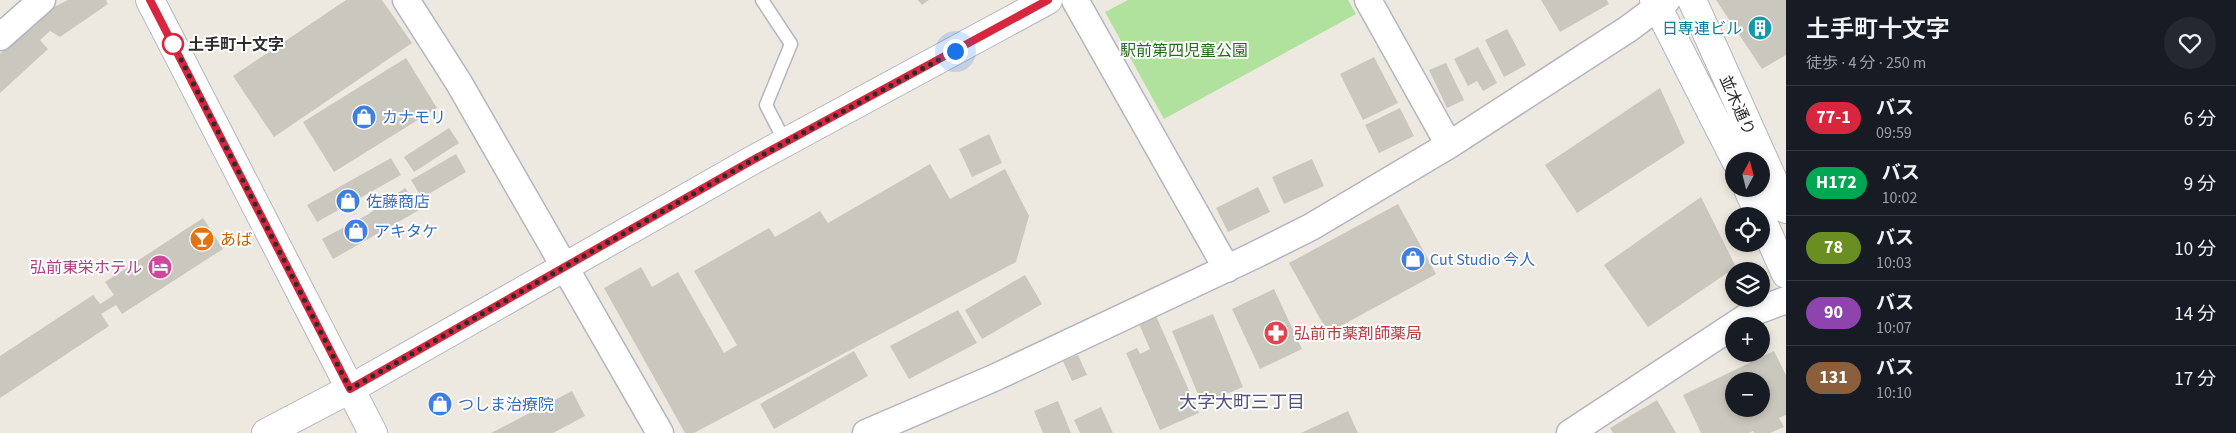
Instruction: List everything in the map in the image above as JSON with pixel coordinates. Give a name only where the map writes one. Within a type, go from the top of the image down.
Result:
[{"type":"street","points":[[0,37],[42,0]]},
{"type":"street","points":[[150,0],[373,433]]},
{"type":"street","points":[[406,0],[459,83],[563,268],[660,433]]},
{"type":"street","points":[[266,433],[350,389],[1024,7],[1048,0]]},
{"type":"street","points":[[1075,0],[1227,269]]},
{"type":"street","points":[[1368,0],[1448,145]]},
{"type":"street","name":"並木通り","points":[[1692,0],[1786,209]]},
{"type":"street","points":[[866,433],[996,377],[1227,269],[1311,227],[1448,145],[1628,28],[1659,2]]},
{"type":"street","name":"並木通り","points":[[1659,2],[1732,152]]},
{"type":"street","points":[[1770,238],[1786,274]]},
{"type":"street","points":[[1570,433],[1754,312],[1786,300]]},
{"type":"lane","points":[[762,0],[791,44],[766,105],[786,142]]},
{"type":"green space","name":"駅前第四児童公園","points":[[1128,0],[1348,0],[1356,14],[1164,119],[1105,12]]},
{"type":"building","points":[[68,0],[106,0],[108,4],[60,37],[50,31],[40,40],[48,49],[0,93],[0,54],[46,11]]},
{"type":"building","points":[[346,0],[382,0],[412,43],[274,137],[233,76]]},
{"type":"building","points":[[918,0],[929,0],[922,5]]},
{"type":"building","points":[[1541,0],[1607,0],[1609,4],[1560,32]]},
{"type":"building","name":"日専連ビル","points":[[1716,0],[1786,0],[1786,55],[1762,69]]},
{"type":"building","points":[[1507,29],[1526,65],[1504,77],[1485,40]]},
{"type":"building","points":[[1159,41],[1164,53],[1153,59],[1147,47]]},
{"type":"building","points":[[1478,47],[1497,83],[1483,91],[1477,81],[1468,86],[1454,59]]},
{"type":"building","points":[[1374,57],[1398,103],[1363,120],[1340,74]]},
{"type":"building","points":[[406,58],[437,108],[334,172],[303,122]]},
{"type":"building","points":[[1446,63],[1464,100],[1447,108],[1429,70]]},
{"type":"building","points":[[1660,88],[1685,143],[1577,213],[1545,165]]},
{"type":"building","points":[[1400,108],[1414,136],[1379,153],[1365,125]]},
{"type":"building","points":[[449,128],[459,143],[414,172],[404,157]]},
{"type":"building","points":[[989,134],[1002,163],[972,177],[959,149]]},
{"type":"building","points":[[456,154],[466,172],[422,198],[411,180]]},
{"type":"building","points":[[391,158],[401,175],[317,222],[307,205]]},
{"type":"building","points":[[1312,159],[1324,186],[1284,204],[1272,177]]},
{"type":"building","points":[[930,164],[950,199],[1005,169],[1029,216],[1016,262],[694,433],[685,433],[604,288],[641,267],[652,287],[678,272],[724,353],[737,345],[694,271],[769,228],[775,237],[820,211],[828,223]]},
{"type":"building","points":[[1258,187],[1270,212],[1228,232],[1216,208]]},
{"type":"building","points":[[405,188],[421,209],[333,259],[322,239],[367,215]]},
{"type":"building","points":[[1701,197],[1725,245],[1725,252],[1728,252],[1734,262],[1725,262],[1725,274],[1648,327],[1604,265]]},
{"type":"building","points":[[1398,204],[1436,274],[1328,333],[1289,263]]},
{"type":"building","points":[[203,218],[223,249],[122,314],[116,305],[101,314],[109,326],[0,398],[0,356],[93,295],[100,304],[114,295],[105,282]]},
{"type":"building","points":[[1025,275],[1042,304],[982,339],[965,310]]},
{"type":"building","points":[[1274,289],[1302,349],[1260,369],[1232,309]]},
{"type":"building","points":[[958,310],[977,343],[909,379],[890,346]]},
{"type":"building","points":[[1213,314],[1243,387],[1202,404],[1172,331]]},
{"type":"building","points":[[1156,316],[1199,413],[1160,430],[1126,353],[1137,348],[1140,354],[1150,349],[1139,324]]},
{"type":"building","points":[[854,351],[868,376],[774,429],[760,404]]},
{"type":"building","points":[[1774,351],[1786,375],[1786,415],[1779,418],[1784,427],[1770,433],[1754,433],[1753,431],[1749,433],[1701,433],[1683,395],[1725,375],[1725,417],[1770,417],[1770,372],[1731,372],[1751,362],[1770,362],[1770,353]]},
{"type":"building","points":[[1078,355],[1087,375],[1072,381],[1063,361]]},
{"type":"building","points":[[572,391],[585,416],[553,433],[491,433]]},
{"type":"building","points":[[1657,400],[1676,433],[1613,433],[1610,428]]},
{"type":"building","points":[[1058,401],[1071,433],[1043,433],[1034,411]]},
{"type":"building","points":[[1101,407],[1113,433],[1080,433],[1074,420]]},
{"type":"building","points":[[1348,411],[1358,433],[1301,433]]},
{"type":"bus line","name":"77-1","points":[[150,0],[350,389],[751,161],[1048,0]]},
{"type":"place","name":"日専連ビル","points":[[1760,28]]},
{"type":"place","name":"土手町十文字","points":[[173,44]]},
{"type":"place","name":"カナモリ","points":[[364,117]]},
{"type":"place","name":"佐藤商店","points":[[348,201]]},
{"type":"place","name":"アキタケ","points":[[356,231]]},
{"type":"place","name":"あば","points":[[202,239]]},
{"type":"place","name":"Cut Studio 今人","points":[[1413,259]]},
{"type":"place","name":"弘前東栄ホテル","points":[[160,267]]},
{"type":"place","name":"弘前市薬剤師薬局","points":[[1276,333]]},
{"type":"place","name":"つしま治療院","points":[[440,404]]},
{"type":"district","name":"大字大町三丁目","points":[[1242,402]]},
{"type":"route","points":[[173,44],[350,389],[751,161],[955,51]]}]
